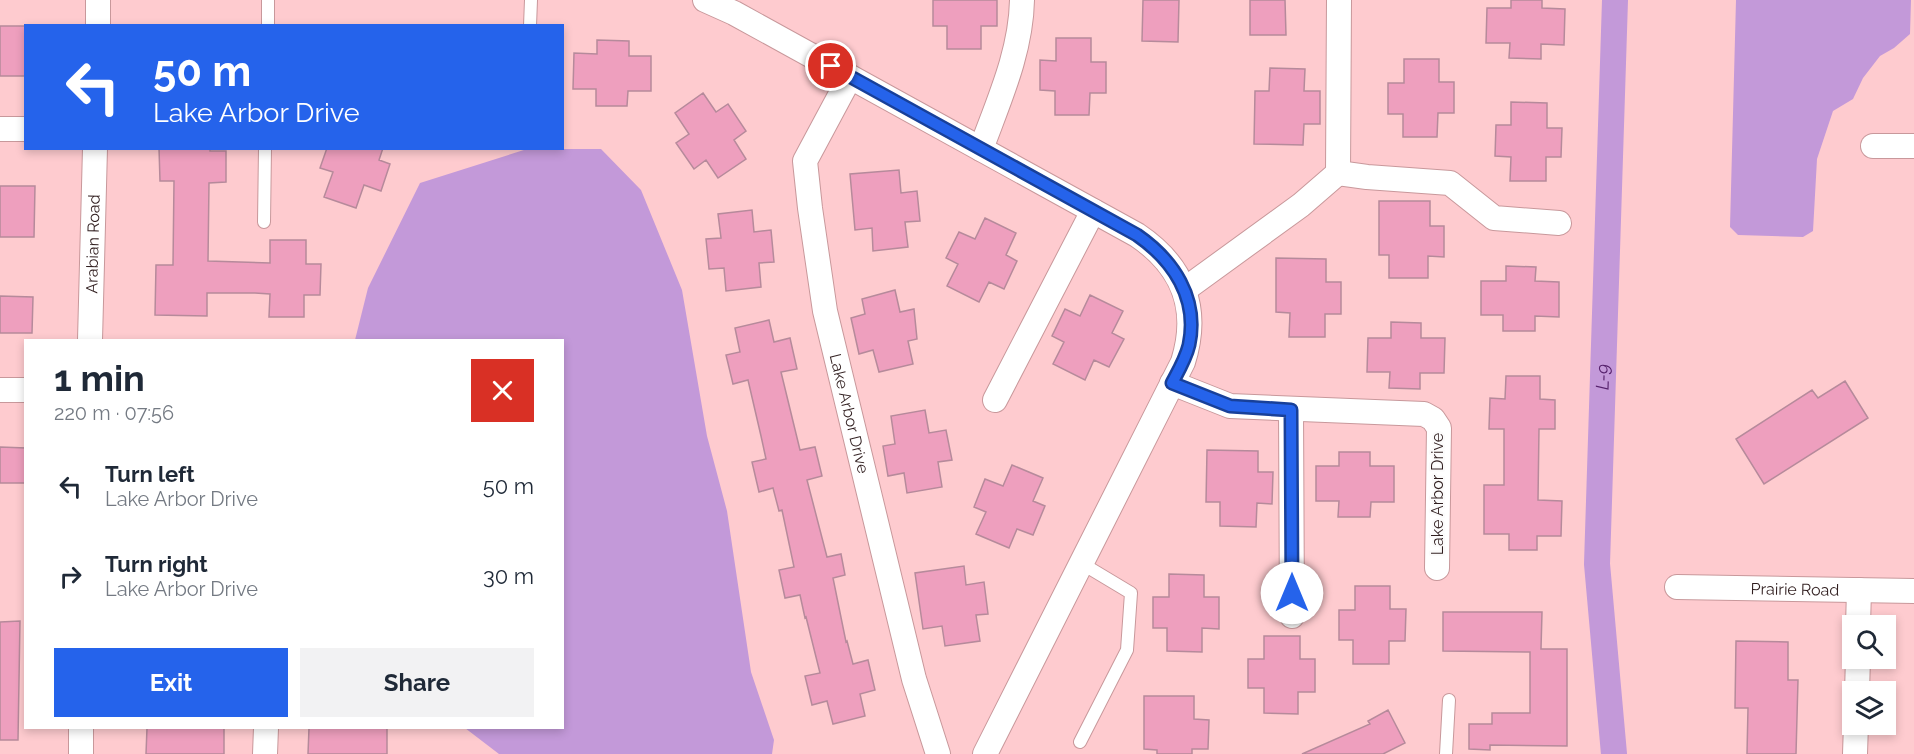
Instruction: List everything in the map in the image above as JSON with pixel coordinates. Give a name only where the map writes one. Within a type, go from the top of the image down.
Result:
[{"type":"street","points":[[98,0],[98,24]]},
{"type":"street","points":[[705,0],[734,13],[1153,246],[1171,266],[1184,290],[1189,308],[1190,326],[1189,344],[1183,362],[985,754]]},
{"type":"street","points":[[981,149],[1012,62],[1021,21],[1022,0]]},
{"type":"street","points":[[1184,290],[1301,206],[1338,173],[1339,0]]},
{"type":"street","name":"Lake Arbor Drive","points":[[850,77],[805,161],[810,208],[825,311],[914,679],[939,754]]},
{"type":"street","points":[[0,129],[24,129]]},
{"type":"street","points":[[1873,146],[1914,146]]},
{"type":"street","name":"Arabian Road","points":[[90,339],[95,150]]},
{"type":"street","points":[[1338,173],[1450,183],[1494,218],[1559,223]]},
{"type":"street","points":[[995,400],[1093,211]]},
{"type":"street","name":"Lake Arbor Drive","points":[[1172,383],[1230,406],[1424,414],[1433,419],[1439,428],[1437,568]]},
{"type":"street","points":[[0,390],[24,390]]},
{"type":"street","points":[[1291,410],[1293,616]]},
{"type":"street","name":"Prairie Road","points":[[1677,587],[1914,591]]},
{"type":"street","points":[[1859,615],[1860,590]]},
{"type":"street","points":[[81,729],[81,754]]},
{"type":"street","points":[[265,754],[266,729]]},
{"type":"street","points":[[1855,754],[1856,735]]},
{"type":"lane","points":[[268,0],[268,24]]},
{"type":"lane","points":[[530,24],[531,0]]},
{"type":"lane","points":[[264,222],[265,150]]},
{"type":"lane","points":[[1080,742],[1127,650],[1131,593],[1081,563]]},
{"type":"lane","points":[[1446,754],[1449,700]]},
{"type":"shaded area","points":[[1736,0],[1911,0],[1910,34],[1894,48],[1880,56],[1863,78],[1853,99],[1833,111],[1817,159],[1813,231],[1803,237],[1738,235],[1730,227]]},
{"type":"shaded area","points":[[601,149],[641,190],[682,290],[707,436],[727,511],[751,672],[774,740],[772,754],[499,754],[466,729],[564,729],[564,339],[355,339],[368,288],[420,183],[524,150]]},
{"type":"building","points":[[933,0],[997,0],[997,26],[981,26],[981,49],[947,49],[947,26],[933,26]]},
{"type":"building","points":[[1143,0],[1179,0],[1178,42],[1142,41]]},
{"type":"building","points":[[1250,0],[1285,0],[1286,35],[1250,35]]},
{"type":"building","points":[[1511,0],[1542,0],[1542,8],[1565,9],[1564,45],[1541,44],[1541,59],[1509,58],[1510,43],[1486,43],[1487,8],[1511,8]]},
{"type":"building","points":[[0,26],[24,26],[24,76],[0,76]]},
{"type":"building","points":[[1056,38],[1091,38],[1091,62],[1106,62],[1106,93],[1090,93],[1089,115],[1055,115],[1055,91],[1040,90],[1040,60],[1056,61]]},
{"type":"building","points":[[597,40],[629,41],[629,56],[651,56],[651,91],[628,91],[627,106],[596,106],[596,89],[573,89],[574,53],[597,54]]},
{"type":"building","points":[[1404,59],[1439,59],[1439,82],[1454,82],[1454,113],[1438,113],[1437,137],[1403,137],[1403,114],[1388,114],[1388,83],[1404,83]]},
{"type":"building","points":[[1270,68],[1305,69],[1304,91],[1320,91],[1320,124],[1304,124],[1303,145],[1254,144],[1255,91],[1269,91]]},
{"type":"building","points":[[703,93],[716,112],[728,104],[746,131],[734,140],[746,159],[718,178],[706,160],[694,169],[676,143],[689,134],[675,113]]},
{"type":"building","points":[[1511,102],[1547,103],[1547,128],[1562,128],[1561,157],[1546,157],[1546,181],[1510,181],[1511,157],[1495,156],[1496,125],[1511,125]]},
{"type":"building","points":[[159,150],[226,151],[226,182],[209,183],[208,261],[270,263],[270,240],[306,240],[306,264],[321,264],[320,295],[304,295],[304,317],[269,317],[270,294],[255,293],[207,293],[207,316],[155,315],[156,265],[173,265],[174,181],[160,181]]},
{"type":"building","points":[[326,150],[382,150],[379,160],[390,164],[381,191],[364,185],[356,208],[324,197],[333,172],[320,168]]},
{"type":"building","points":[[899,170],[901,193],[917,191],[920,221],[905,222],[908,247],[873,251],[872,228],[855,230],[850,174]]},
{"type":"building","points":[[0,186],[35,186],[34,237],[0,237]]},
{"type":"building","points":[[1379,201],[1430,201],[1430,226],[1444,226],[1444,257],[1428,256],[1428,278],[1389,278],[1389,255],[1379,255]]},
{"type":"building","points":[[752,210],[754,232],[771,230],[774,262],[759,263],[761,287],[726,291],[724,268],[709,269],[706,239],[721,238],[718,214]]},
{"type":"building","points":[[985,218],[1016,233],[1006,255],[1017,261],[1004,289],[989,282],[979,302],[947,286],[958,264],[946,258],[959,232],[975,239]]},
{"type":"building","points":[[1276,258],[1326,259],[1326,282],[1341,282],[1341,314],[1325,314],[1325,337],[1289,337],[1290,313],[1276,312]]},
{"type":"building","points":[[1506,266],[1536,267],[1535,281],[1559,282],[1559,317],[1535,316],[1535,331],[1503,331],[1503,315],[1481,315],[1481,281],[1506,281]]},
{"type":"building","points":[[895,290],[900,312],[914,309],[917,339],[908,341],[913,364],[879,372],[873,350],[859,354],[851,318],[865,314],[862,299]]},
{"type":"building","points":[[1090,295],[1123,311],[1112,333],[1124,339],[1109,367],[1094,360],[1085,380],[1053,364],[1064,342],[1052,336],[1065,309],[1080,316]]},
{"type":"building","points":[[0,296],[33,297],[32,333],[0,333]]},
{"type":"building","points":[[769,320],[774,342],[790,338],[797,369],[781,372],[800,450],[815,447],[822,476],[807,480],[827,557],[841,554],[845,575],[833,578],[846,642],[853,664],[868,660],[875,690],[860,694],[865,716],[833,724],[827,701],[812,705],[805,676],[820,673],[800,595],[785,598],[779,570],[794,567],[782,510],[779,511],[773,488],[759,492],[752,462],[766,459],[748,380],[733,384],[726,355],[740,352],[735,328]]},
{"type":"building","points":[[1391,322],[1421,323],[1421,338],[1445,338],[1444,373],[1420,373],[1420,389],[1389,388],[1390,372],[1367,372],[1368,338],[1391,338]]},
{"type":"building","points":[[1506,376],[1540,376],[1540,399],[1555,400],[1555,429],[1539,429],[1538,500],[1562,501],[1561,536],[1537,536],[1537,550],[1509,550],[1509,534],[1484,534],[1484,485],[1504,485],[1504,429],[1489,429],[1490,398],[1505,399]]},
{"type":"building","points":[[1845,381],[1868,418],[1764,484],[1736,439],[1812,390],[1818,398]]},
{"type":"building","points":[[925,410],[929,433],[946,430],[952,460],[938,462],[942,487],[907,493],[904,473],[888,476],[883,446],[895,444],[891,416]]},
{"type":"building","points":[[0,447],[24,448],[24,483],[0,483]]},
{"type":"building","points":[[1207,450],[1258,451],[1258,472],[1273,472],[1272,504],[1257,503],[1256,527],[1220,526],[1220,502],[1206,502]]},
{"type":"building","points":[[1339,452],[1370,452],[1370,466],[1394,466],[1394,502],[1371,502],[1370,517],[1338,517],[1339,501],[1316,501],[1316,466],[1339,466]]},
{"type":"building","points":[[1012,465],[1043,478],[1033,501],[1045,506],[1033,535],[1017,529],[1009,548],[976,534],[986,512],[974,507],[985,479],[1003,486]]},
{"type":"building","points":[[964,566],[966,585],[984,582],[988,614],[976,615],[980,641],[945,646],[942,626],[923,629],[915,573]]},
{"type":"building","points":[[1169,574],[1204,575],[1204,597],[1219,597],[1219,629],[1202,628],[1202,652],[1167,651],[1167,628],[1153,628],[1153,597],[1169,597]]},
{"type":"building","points":[[1355,586],[1390,586],[1390,609],[1406,609],[1405,641],[1389,641],[1389,664],[1353,664],[1353,640],[1339,640],[1339,610],[1355,610]]},
{"type":"building","points":[[1443,612],[1542,612],[1541,649],[1567,649],[1567,746],[1490,745],[1490,750],[1469,749],[1469,724],[1492,724],[1492,713],[1530,713],[1530,652],[1443,651]]},
{"type":"building","points":[[20,621],[18,740],[0,740],[0,622]]},
{"type":"building","points":[[1264,636],[1300,636],[1300,659],[1315,659],[1315,692],[1298,692],[1298,714],[1264,713],[1264,688],[1248,688],[1248,659],[1264,659]]},
{"type":"building","points":[[1736,641],[1788,642],[1788,680],[1798,680],[1796,754],[1747,754],[1748,708],[1735,708]]},
{"type":"building","points":[[1144,696],[1194,696],[1194,719],[1209,720],[1208,749],[1192,749],[1192,754],[1157,754],[1157,750],[1144,749]]},
{"type":"building","points":[[1388,710],[1405,743],[1383,754],[1302,754],[1370,724],[1368,721]]},
{"type":"building","points":[[147,729],[224,729],[224,754],[146,754]]},
{"type":"building","points":[[309,729],[387,729],[387,754],[308,754]]},
{"type":"waterway","name":"L-9","points":[[1614,754],[1597,564],[1615,0]]},
{"type":"route","points":[[831,66],[1137,235],[1166,258],[1184,290],[1189,308],[1190,326],[1189,344],[1172,383],[1230,406],[1291,410],[1292,593]]}]
